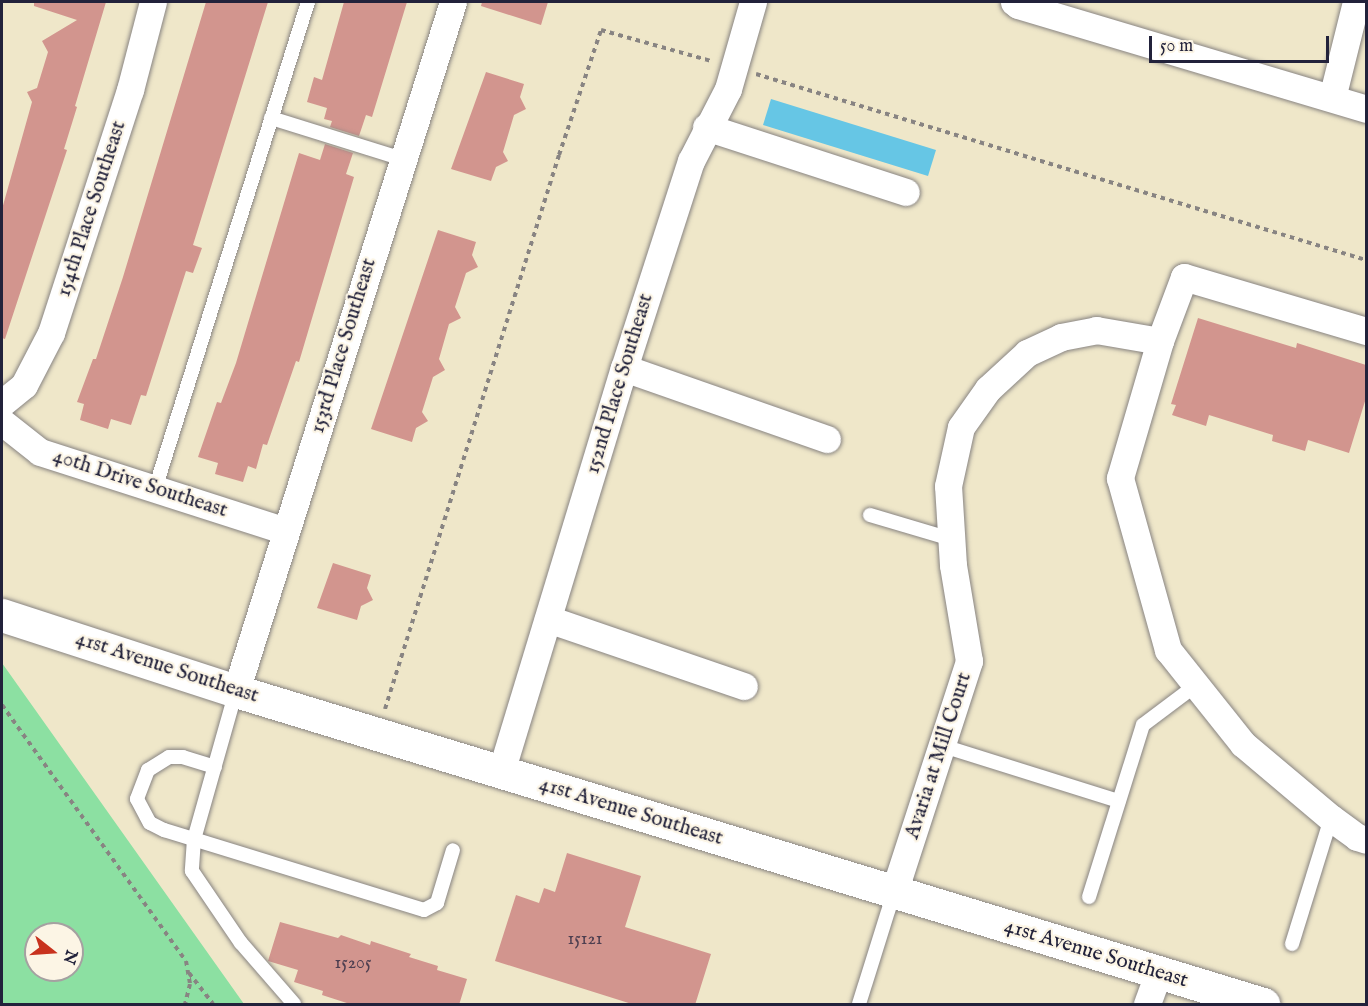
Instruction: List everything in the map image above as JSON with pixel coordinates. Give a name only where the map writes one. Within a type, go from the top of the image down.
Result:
[{"type":"street","name":"154th Place Southeast","points":[[2,403],[24,385],[51,333],[130,90],[153,2]]},
{"type":"street","name":"153rd Place Southeast","points":[[236,691],[453,2]]},
{"type":"street","name":"152nd Place Southeast","points":[[501,772],[624,368],[691,161],[706,127],[728,89],[753,2]]},
{"type":"street","points":[[1014,2],[1018,6],[1366,109]]},
{"type":"street","points":[[1332,98],[1356,2]]},
{"type":"street","points":[[706,127],[906,192]]},
{"type":"street","points":[[1366,331],[1184,277],[1160,341],[1120,478],[1168,650],[1243,744],[1331,818],[1357,837],[1366,840]]},
{"type":"street","name":"Avaria at Mill Court","points":[[894,892],[969,661],[953,565],[948,486],[962,427],[988,389],[1027,353],[1061,337],[1096,330],[1160,341]]},
{"type":"street","points":[[624,368],[827,439]]},
{"type":"street","name":"40th Drive Southeast","points":[[2,422],[40,452],[286,531]]},
{"type":"street","name":"41st Avenue Southeast","points":[[2,615],[375,734],[1263,1005]]},
{"type":"street","points":[[548,619],[744,686]]},
{"type":"street","points":[[1147,1005],[1158,973]]},
{"type":"lane","points":[[155,489],[308,2]]},
{"type":"lane","points":[[272,118],[403,159]]},
{"type":"lane","points":[[870,514],[951,539]]},
{"type":"lane","points":[[1089,897],[1143,725],[1196,685]]},
{"type":"lane","points":[[236,691],[194,839],[192,871],[241,944],[294,1005]]},
{"type":"lane","points":[[943,746],[1119,801]]},
{"type":"lane","points":[[215,767],[183,757],[169,758],[148,770],[141,782],[137,799],[150,822],[194,839],[424,910],[437,903],[453,850]]},
{"type":"lane","points":[[1292,944],[1331,818]]},
{"type":"lane","points":[[859,1005],[894,892]]},
{"type":"path","points":[[375,734],[391,692],[559,155],[601,30],[734,67],[1366,260]]},
{"type":"path","points":[[2,705],[186,961],[190,984],[185,1005]]},
{"type":"path","points":[[188,973],[213,1005]]},
{"type":"green space","points":[[2,663],[244,1004],[2,1004]]},
{"type":"water","points":[[771,99],[936,150],[928,176],[763,125]]},
{"type":"building","points":[[34,2],[106,2],[75,106],[77,107],[64,149],[67,150],[5,339],[2,338],[2,209],[32,102],[27,92],[37,88],[48,52],[42,41],[77,20],[34,6]]},
{"type":"building","points":[[206,2],[268,2],[193,245],[202,248],[193,273],[186,271],[146,396],[141,395],[131,425],[111,419],[108,429],[80,420],[84,404],[77,402],[93,359],[96,359],[123,277]]},
{"type":"building","points":[[344,2],[407,2],[372,117],[366,115],[359,136],[330,127],[332,121],[324,119],[327,108],[307,102],[314,77],[322,80]]},
{"type":"building","points":[[482,2],[548,2],[541,25],[481,6]]},
{"type":"building","points":[[486,72],[524,84],[520,97],[526,109],[514,115],[503,152],[508,161],[496,167],[491,181],[451,169]]},
{"type":"building","points":[[325,144],[353,153],[346,174],[354,177],[299,362],[296,361],[267,445],[263,444],[256,469],[248,466],[243,482],[215,474],[218,463],[198,457],[217,402],[221,403],[236,363],[299,153],[320,160]]},
{"type":"building","points":[[438,230],[476,242],[472,255],[478,267],[466,273],[455,307],[461,318],[449,324],[439,359],[445,370],[433,377],[422,412],[428,421],[416,428],[412,442],[371,429]]},
{"type":"building","points":[[1198,318],[1296,348],[1297,343],[1366,365],[1366,398],[1349,453],[1308,440],[1305,451],[1272,441],[1273,435],[1209,415],[1206,426],[1172,415],[1176,405],[1171,404]]},
{"type":"building","points":[[333,563],[371,575],[367,588],[373,600],[361,606],[357,620],[317,608]]},
{"type":"building","points":[[567,853],[641,876],[625,927],[711,954],[695,1005],[635,1005],[495,961],[516,895],[539,903],[544,888],[555,892]]},
{"type":"building","points":[[280,922],[338,938],[341,935],[370,945],[371,941],[411,954],[409,957],[438,966],[437,970],[467,979],[459,1005],[353,1005],[322,995],[323,991],[294,982],[298,970],[268,961]]}]
